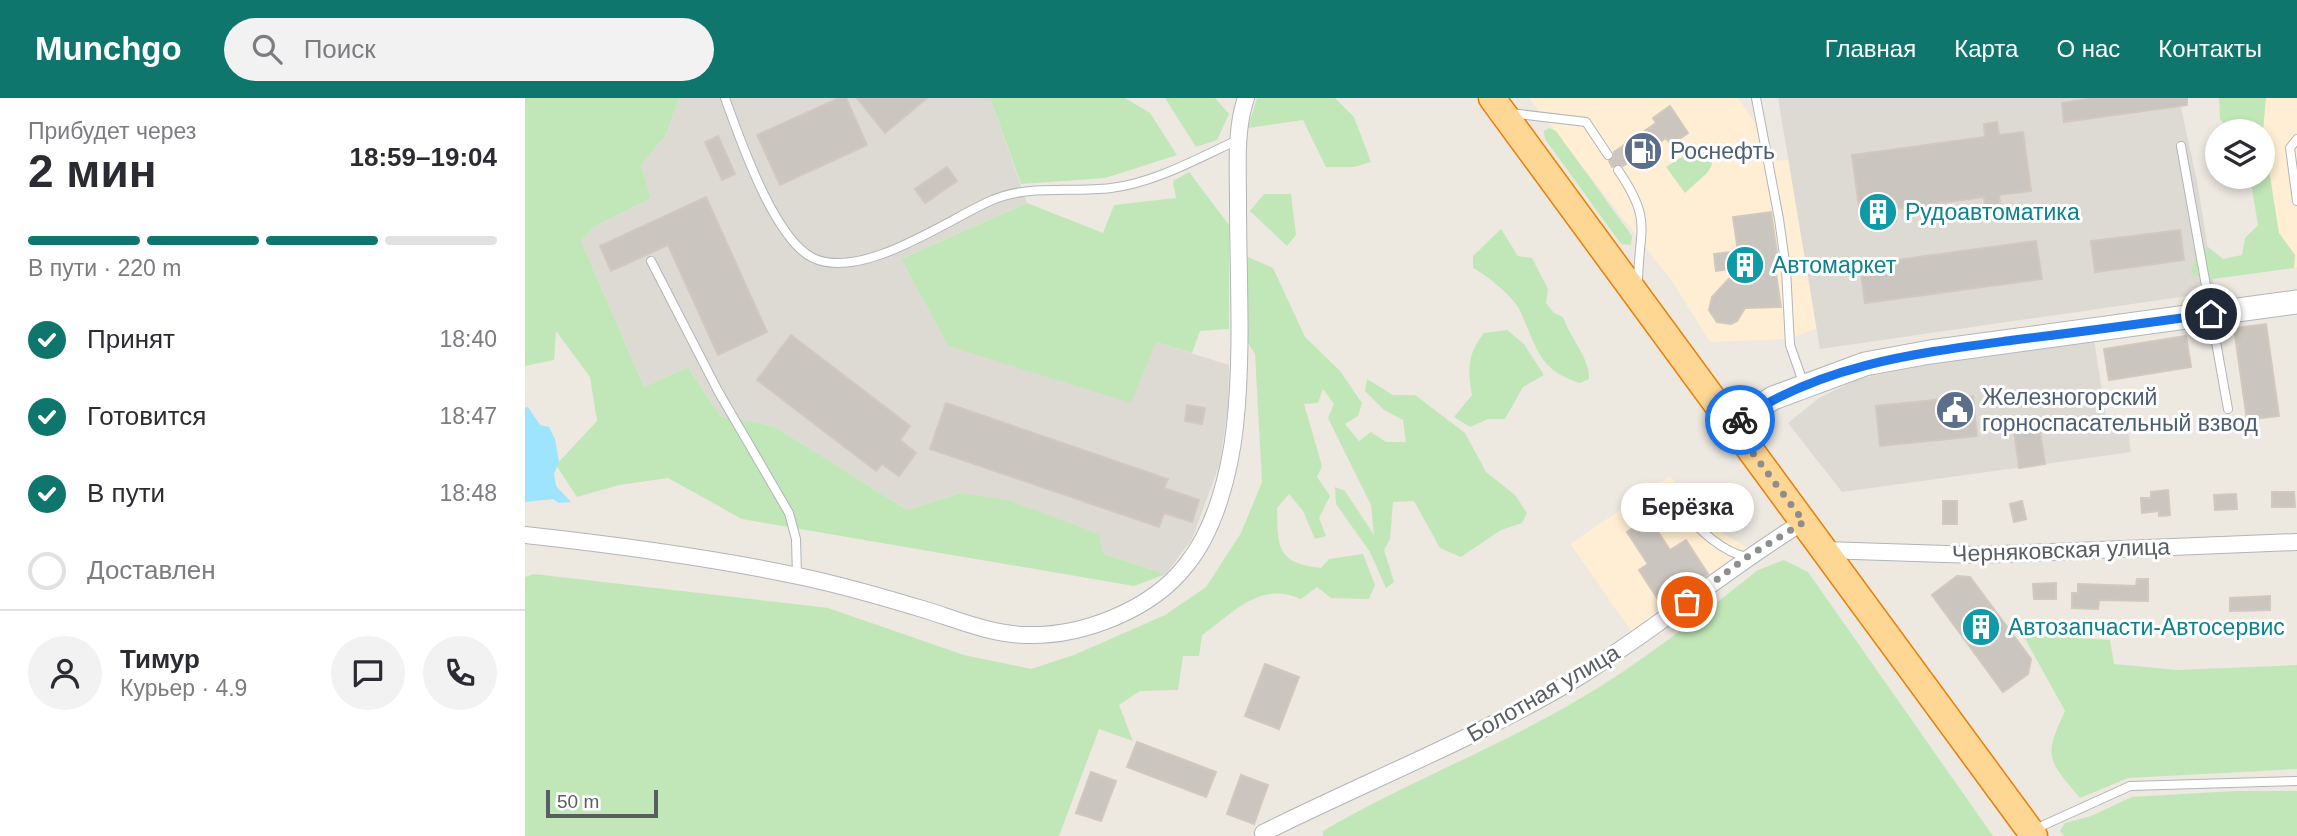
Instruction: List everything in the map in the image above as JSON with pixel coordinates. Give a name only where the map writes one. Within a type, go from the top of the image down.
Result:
[{"type":"highway","points":[[1497,105],[2033,834]]},
{"type":"main road","points":[[1732,425],[1773,398],[1865,364],[1898,357],[2297,302]]},
{"type":"street","points":[[525,535],[606,544],[797,576],[886,598],[988,629],[1025,635],[1065,632],[1101,622],[1165,586],[1188,564],[1204,535],[1228,468],[1237,381],[1240,139],[1246,98]]},
{"type":"street","name":"Болотная улица","points":[[1263,833],[1470,736],[1576,678],[1646,632],[1747,557],[1804,522]]},
{"type":"street","name":"Черняковская улица","points":[[1824,550],[1976,555],[2297,542]]},
{"type":"lane","points":[[725,98],[742,145],[778,225],[813,258],[846,263],[882,255],[991,201],[1023,192],[1113,188],[1152,177],[1240,139]]},
{"type":"lane","points":[[1756,98],[1779,219],[1786,270],[1790,345],[1804,385]]},
{"type":"lane","points":[[1497,105],[1553,121],[1586,122],[1608,155]]},
{"type":"lane","points":[[2297,139],[2290,148],[2297,201]]},
{"type":"lane","points":[[2181,146],[2228,409]]},
{"type":"lane","points":[[1618,170],[1637,198],[1643,219],[1638,295]]},
{"type":"lane","points":[[651,261],[718,391],[789,513],[796,539],[797,576]]},
{"type":"lane","points":[[1657,502],[1669,498],[1704,532],[1737,555],[1747,557]]},
{"type":"lane","points":[[2033,834],[2130,786],[2297,781]]},
{"type":"shaded area","points":[[679,98],[990,98],[1027,203],[901,259],[948,346],[1016,365],[1156,342],[1229,365],[1228,406],[1220,463],[1192,539],[1166,574],[1103,554],[961,493],[907,510],[774,426],[720,416],[688,367],[644,387],[581,241],[594,227],[651,198],[641,165],[666,135]]},
{"type":"shaded area","points":[[1529,98],[1738,98],[1763,134],[1770,161],[1789,160],[1817,328],[1789,339],[1710,342],[1671,280]]},
{"type":"shaded area","points":[[1778,98],[2179,98],[2197,181],[2215,292],[1820,349]]},
{"type":"shaded area","points":[[2266,98],[2297,98],[2297,267],[2294,268],[2295,255],[2279,233],[2270,189],[2275,189],[2275,119],[2263,119]]},
{"type":"shaded area","name":"Железногорский горноспасательный взвод","points":[[2094,339],[2107,424],[2127,422],[2131,452],[1842,492],[1788,423],[1819,398],[1858,379],[1971,356]]},
{"type":"shaded area","points":[[1670,476],[1713,527],[1751,550],[1632,632],[1570,544]]},
{"type":"green space","points":[[525,98],[679,98],[666,135],[641,165],[651,198],[594,227],[581,241],[644,387],[688,367],[720,416],[774,426],[907,510],[961,493],[1008,500],[1099,534],[1103,554],[1166,574],[1134,586],[742,519],[668,478],[619,485],[577,497],[556,465],[597,421],[590,377],[556,331],[554,360],[525,366]]},
{"type":"green space","points":[[990,98],[1125,98],[1150,113],[1177,155],[1105,178],[1021,184]]},
{"type":"green space","points":[[1165,98],[1215,98],[1229,114],[1217,140],[1196,147]]},
{"type":"green space","points":[[1257,98],[1335,98],[1354,117],[1371,162],[1354,167],[1326,167],[1303,120],[1248,128]]},
{"type":"green space","points":[[2219,98],[2266,98],[2264,119],[2220,119]]},
{"type":"green space","points":[[1549,128],[1556,131],[1632,236],[1631,245],[1621,244],[1545,139],[1544,131]]},
{"type":"green space","points":[[1703,148],[1709,151],[1712,165],[1685,193],[1666,167],[1695,149]]},
{"type":"green space","points":[[1189,172],[1229,225],[1229,329],[1200,331],[1192,353],[1156,342],[1131,403],[948,346],[901,259],[1027,203],[1103,233],[1114,205],[1176,198],[1173,181]]},
{"type":"green space","points":[[2252,189],[2272,189],[2279,233],[2295,255],[2294,268],[2213,279],[2190,274],[2197,254],[2208,247],[2223,259],[2242,255],[2245,238],[2258,225]]},
{"type":"green space","points":[[1264,194],[1291,194],[1296,235],[1287,246],[1250,211]]},
{"type":"green space","points":[[1501,229],[1518,256],[1532,258],[1548,289],[1546,303],[1554,313],[1563,317],[1586,363],[1589,379],[1580,383],[1565,377],[1546,363],[1539,354],[1515,302],[1473,268],[1473,256]]},
{"type":"green space","points":[[1248,257],[1273,268],[1305,337],[1340,371],[1362,403],[1358,416],[1345,424],[1359,441],[1371,432],[1386,442],[1406,442],[1403,420],[1384,410],[1365,391],[1367,379],[1393,395],[1415,395],[1465,433],[1486,472],[1515,495],[1527,513],[1522,523],[1501,530],[1461,557],[1440,548],[1414,501],[1393,502],[1390,539],[1384,550],[1394,582],[1386,588],[1370,552],[1336,504],[1335,487],[1345,491],[1374,535],[1371,505],[1328,418],[1334,404],[1323,389],[1318,403],[1304,404],[1322,466],[1317,477],[1330,496],[1319,518],[1326,536],[1315,539],[1303,511],[1289,494],[1277,508],[1279,543],[1288,557],[1295,562],[1321,568],[1329,559],[1363,554],[1375,585],[1369,599],[1331,598],[1317,587],[1301,599],[1286,594],[1273,594],[1260,596],[1237,608],[1202,635],[1199,656],[1183,656],[1178,690],[1140,691],[1119,705],[1133,741],[1099,729],[1059,836],[525,836],[525,577],[534,574],[828,608],[964,655],[1031,669],[1074,655],[1165,615],[1206,587],[1241,533],[1262,482],[1255,354],[1246,340]]},
{"type":"green space","points":[[1507,330],[1524,344],[1544,375],[1523,387],[1505,419],[1488,419],[1470,427],[1454,417],[1472,395],[1469,369],[1475,347],[1484,333]]},
{"type":"green space","points":[[1784,560],[1808,572],[1993,836],[1323,836],[1323,831],[1354,814],[1513,735],[1600,687],[1692,622],[1758,570]]},
{"type":"green space","points":[[2023,635],[2110,640],[2114,664],[2177,670],[2297,665],[2297,769],[2128,778],[2080,798],[2061,775],[2052,758],[2054,739],[2065,711]]},
{"type":"green space","points":[[2235,791],[2297,791],[2297,836],[2064,836],[2060,831],[2065,823],[2091,816],[2132,797]]},
{"type":"water","points":[[528,407],[540,425],[549,427],[555,439],[559,462],[554,474],[556,486],[571,502],[559,503],[553,499],[525,502],[525,408]]},
{"type":"building","points":[[839,98],[846,98],[867,145],[780,185],[757,135]]},
{"type":"building","points":[[857,98],[927,98],[885,133]]},
{"type":"building","points":[[2095,98],[2187,98],[2187,105],[2064,122],[2062,103]]},
{"type":"building","points":[[1670,106],[1688,133],[1671,145],[1666,138],[1623,166],[1618,164],[1612,167],[1609,161],[1614,157],[1614,152],[1656,123],[1653,118]]},
{"type":"building","name":"Рудоавтоматика","points":[[1997,122],[1999,135],[2023,132],[2031,191],[1999,195],[2001,210],[1986,212],[1984,197],[1895,209],[1896,222],[1875,225],[1873,212],[1860,214],[1852,155],[1985,137],[1984,124]]},
{"type":"building","points":[[718,136],[735,174],[722,180],[705,142]]},
{"type":"building","points":[[947,167],[957,181],[925,203],[915,189]]},
{"type":"building","points":[[706,197],[767,332],[718,355],[668,245],[611,271],[600,246]]},
{"type":"building","name":"Автомаркет","points":[[1771,212],[1781,307],[1745,308],[1737,321],[1731,324],[1717,322],[1709,310],[1712,297],[1739,268],[1716,271],[1714,254],[1738,251],[1733,217]]},
{"type":"building","points":[[2180,230],[2184,260],[2095,272],[2091,241]]},
{"type":"building","points":[[2036,241],[2042,279],[1865,303],[1860,265]]},
{"type":"building","points":[[2266,324],[2279,416],[2247,420],[2234,328]]},
{"type":"building","points":[[791,335],[910,426],[900,440],[916,453],[899,476],[882,464],[876,471],[757,380]]},
{"type":"building","points":[[2186,336],[2191,367],[2109,380],[2104,349]]},
{"type":"building","points":[[1973,396],[1977,436],[1880,446],[1876,406]]},
{"type":"building","points":[[946,403],[1168,479],[1164,488],[1199,500],[1192,522],[1164,513],[1159,527],[930,449]]},
{"type":"building","points":[[1187,405],[1205,408],[1202,424],[1185,421]]},
{"type":"building","points":[[2038,419],[2045,464],[2019,468],[2013,422]]},
{"type":"building","points":[[2168,490],[2170,515],[2159,516],[2159,511],[2142,513],[2141,498],[2151,498],[2151,492]]},
{"type":"building","points":[[2272,492],[2294,492],[2295,507],[2272,507]]},
{"type":"building","points":[[2236,494],[2237,509],[2215,510],[2214,495]]},
{"type":"building","points":[[1943,501],[1957,501],[1957,524],[1943,524]]},
{"type":"building","points":[[2022,501],[2026,519],[2014,522],[2010,504]]},
{"type":"building","points":[[1648,517],[1670,550],[1686,540],[1708,574],[1663,607],[1639,570],[1648,564],[1627,532]]},
{"type":"building","name":"Автозапчасти-Автосервис","points":[[1957,576],[1970,577],[2031,659],[2028,674],[2003,692],[1932,595]]},
{"type":"building","points":[[2137,579],[2148,579],[2148,601],[2099,600],[2098,609],[2072,608],[2072,593],[2078,593],[2078,584],[2136,586]]},
{"type":"building","points":[[2056,583],[2056,599],[2034,599],[2033,584]]},
{"type":"building","points":[[2270,596],[2270,610],[2230,611],[2230,598]]},
{"type":"building","points":[[1265,664],[1299,677],[1279,729],[1245,716]]},
{"type":"building","points":[[1137,742],[1216,772],[1206,797],[1127,767]]},
{"type":"building","points":[[1091,772],[1116,781],[1101,821],[1076,813]]},
{"type":"building","points":[[1241,775],[1268,785],[1254,824],[1227,814]]},
{"type":"way so far","points":[[1687,602],[1747,557],[1804,522],[1732,425],[1740,420]]},
{"type":"place","name":"Роснефть","points":[[1643,151]]},
{"type":"place","name":"Рудоавтоматика","points":[[1878,212]]},
{"type":"place","name":"Автомаркет","points":[[1745,265]]},
{"type":"place","name":"Железногорский горноспасательный взвод","points":[[1955,410]]},
{"type":"place","name":"Берёзка","points":[[1687,602]]},
{"type":"place","name":"Автозапчасти-Автосервис","points":[[1981,627]]},
{"type":"route","points":[[1740,420],[1773,398],[1865,364],[1930,352],[2211,314]]}]
